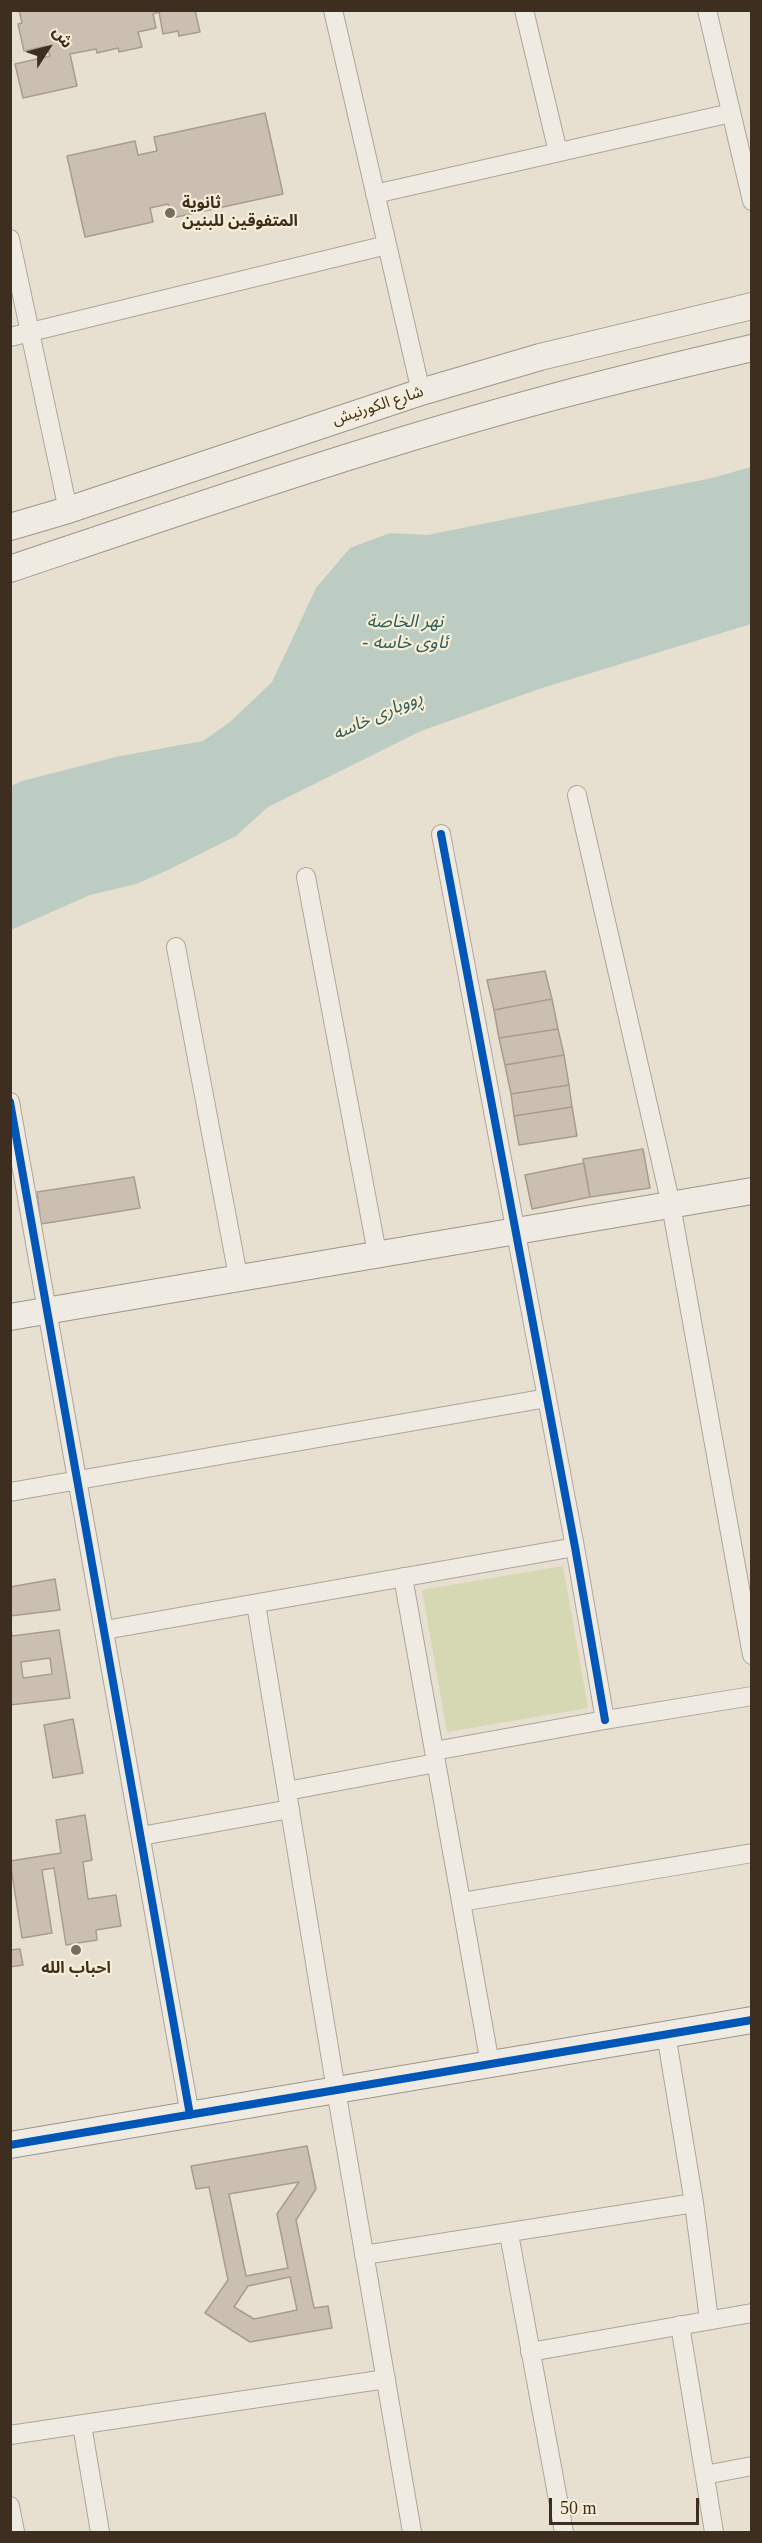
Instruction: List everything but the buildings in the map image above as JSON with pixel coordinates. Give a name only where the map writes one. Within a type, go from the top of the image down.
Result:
[{"type":"main road","name":"شارع الكورنيش","points":[[10,527],[68,510],[421,392],[540,357],[752,306]]},
{"type":"main road","points":[[10,569],[198,506],[446,428],[556,396],[752,348]]},
{"type":"main road","points":[[10,1317],[238,1276],[752,1191]]},
{"type":"main road","points":[[10,2145],[752,2020]]},
{"type":"street","points":[[333,10],[421,392]]},
{"type":"street","points":[[524,10],[558,152]]},
{"type":"street","points":[[707,10],[752,201]]},
{"type":"street","points":[[375,194],[731,113]]},
{"type":"street","points":[[10,239],[68,510]]},
{"type":"street","points":[[10,337],[387,245]]},
{"type":"street","points":[[578,795],[671,1205],[752,1655]]},
{"type":"street","points":[[441,834],[575,1547],[605,1720]]},
{"type":"street","points":[[306,876],[377,1253]]},
{"type":"street","points":[[176,947],[238,1276]]},
{"type":"street","points":[[10,1102],[190,2115]]},
{"type":"street","points":[[10,1492],[547,1398]]},
{"type":"street","points":[[105,1630],[575,1547]]},
{"type":"street","points":[[403,1577],[490,2064]]},
{"type":"street","points":[[256,1604],[386,2379],[406,2532]]},
{"type":"street","points":[[286,1791],[605,1720],[752,1696]]},
{"type":"street","points":[[141,1836],[290,1809]]},
{"type":"street","points":[[461,1902],[752,1853]]},
{"type":"street","points":[[666,2034],[694,2203],[709,2320]]},
{"type":"street","points":[[364,2255],[509,2234],[694,2203]]},
{"type":"street","points":[[509,2234],[564,2532]]},
{"type":"street","points":[[530,2352],[752,2313]]},
{"type":"street","points":[[680,2325],[714,2532]]},
{"type":"street","points":[[10,2435],[386,2379]]},
{"type":"street","points":[[82,2425],[100,2532]]},
{"type":"street","points":[[705,2475],[752,2466]]},
{"type":"street","points":[[10,2506],[15,2532]]},
{"type":"green space","points":[[563,1566],[588,1708],[447,1732],[422,1590]]},
{"type":"water","name":"نهر الخاصة - ئاوی خاسە","points":[[751,467],[751,624],[539,689],[421,731],[268,807],[236,836],[166,871],[136,884],[90,895],[11,930],[11,786],[22,781],[120,756],[203,741],[230,722],[272,682],[316,588],[350,548],[390,533],[427,535],[712,478]]},
{"type":"cycle path","points":[[441,834],[575,1547],[605,1720]]},
{"type":"cycle path","points":[[10,1102],[190,2115]]},
{"type":"cycle path","points":[[10,2145],[752,2020]]},
{"type":"place","name":"ثانوية المتفوقين للبنين","points":[[170,213]]},
{"type":"place","name":"احباب الله","points":[[76,1950]]},
{"type":"water label","name":"ڕووباری خاسە","points":[[378,716]]}]
